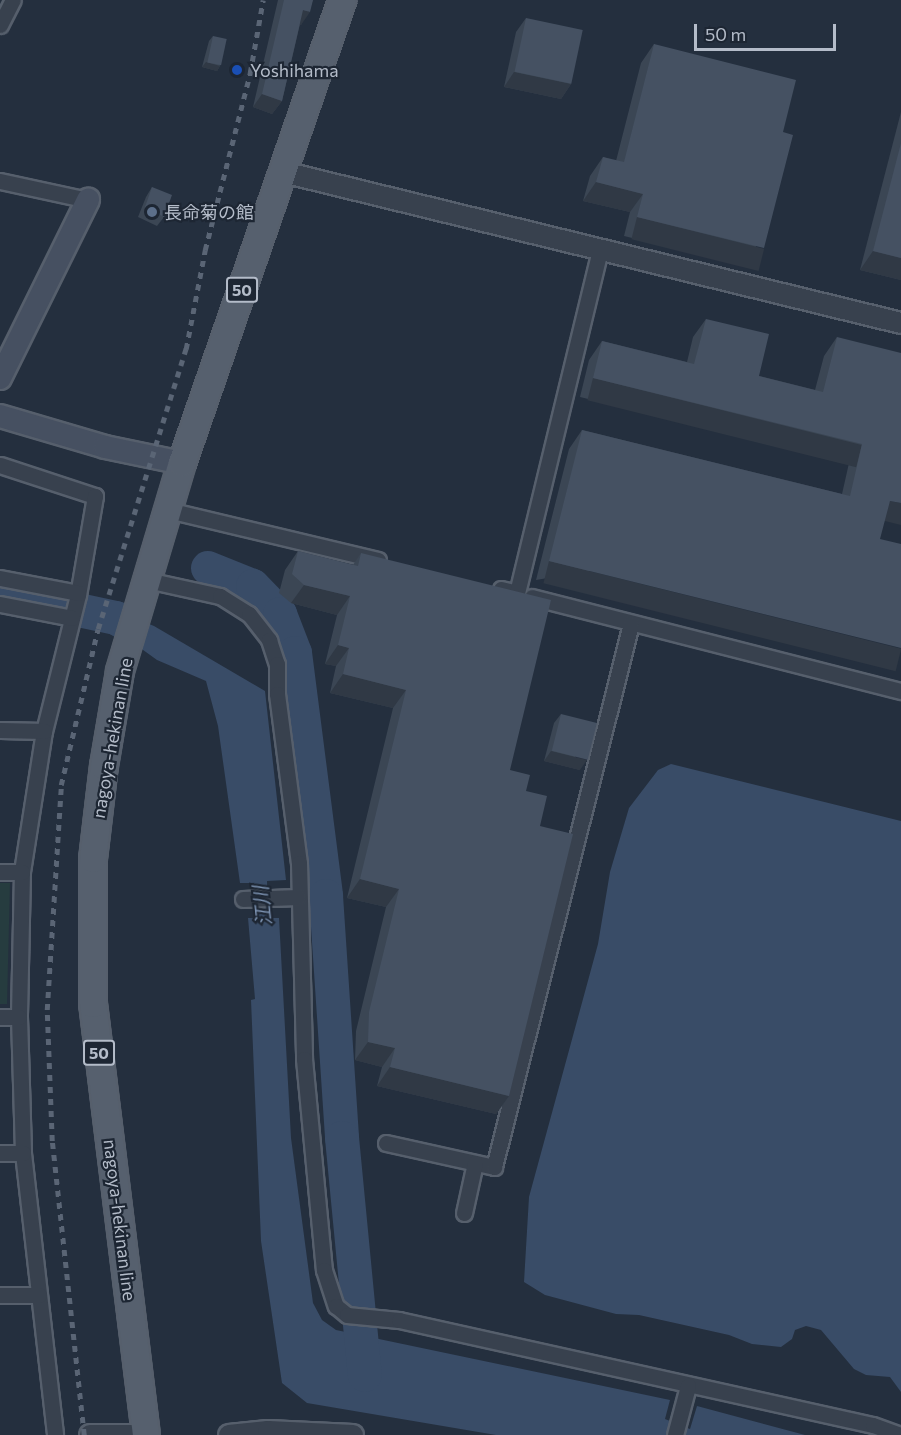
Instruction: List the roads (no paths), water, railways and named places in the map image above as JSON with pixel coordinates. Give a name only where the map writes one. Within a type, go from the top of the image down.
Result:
[{"type":"main road","name":"nagoya-hekinan line","points":[[146,1435],[93,1004],[93,859],[120,671],[182,463],[342,0]]},
{"type":"main road","points":[[0,378],[88,200]]},
{"type":"main road","points":[[3,419],[182,463]]},
{"type":"street","points":[[0,25],[13,0]]},
{"type":"street","points":[[283,172],[901,323]]},
{"type":"street","points":[[0,181],[88,200]]},
{"type":"street","points":[[517,593],[600,249]]},
{"type":"street","points":[[0,465],[95,496],[78,594],[45,731],[22,872],[19,1017],[23,1153],[55,1435]]},
{"type":"street","points":[[168,510],[389,562]]},
{"type":"street","points":[[0,578],[78,594]]},
{"type":"street","points":[[147,581],[220,596],[249,614],[269,640],[278,664],[277,693],[299,863],[298,898],[304,1059],[324,1270],[327,1289],[336,1306],[347,1315],[399,1320],[686,1392],[873,1425],[901,1435]]},
{"type":"street","points":[[482,585],[901,691]]},
{"type":"street","points":[[0,604],[72,617]]},
{"type":"street","points":[[386,1143],[494,1167],[631,624]]},
{"type":"street","points":[[0,730],[45,731]]},
{"type":"street","points":[[0,873],[22,872]]},
{"type":"street","points":[[243,899],[298,898]]},
{"type":"street","points":[[0,1017],[19,1017]]},
{"type":"street","points":[[0,1153],[23,1153]]},
{"type":"street","points":[[464,1212],[476,1163]]},
{"type":"street","points":[[0,1295],[39,1295]]},
{"type":"street","points":[[675,1435],[686,1392]]},
{"type":"street","points":[[230,1435],[268,1431],[353,1435]]},
{"type":"street","points":[[90,1435],[131,1435]]},
{"type":"water","points":[[93,601],[154,626],[265,691],[286,880],[267,881],[268,918],[279,918],[291,1138],[313,1303],[322,1320],[336,1330],[670,1400],[665,1419],[690,1429],[697,1406],[805,1435],[496,1435],[307,1403],[282,1383],[261,1241],[251,1000],[255,999],[248,918],[254,918],[254,883],[240,883],[218,726],[206,681],[157,660],[114,629],[88,617]]},
{"type":"water","points":[[671,764],[901,821],[901,1392],[890,1377],[866,1375],[854,1369],[821,1330],[806,1326],[795,1330],[792,1339],[781,1347],[752,1344],[729,1335],[639,1315],[616,1314],[545,1295],[524,1282],[529,1197],[598,944],[610,872],[629,808],[658,770]]},
{"type":"waterway","points":[[208,568],[253,586],[280,614],[295,653],[326,896],[342,1138],[365,1375]]},
{"type":"waterway","name":"江川","points":[[0,593],[116,618],[133,628]]},
{"type":"railway","points":[[84,1435],[52,1141],[47,1010],[61,785],[98,629],[186,349],[205,250],[250,73],[263,0]]},
{"type":"place","name":"Yoshihama","points":[[237,70]]},
{"type":"place","name":"長命菊の館","points":[[152,212]]}]
